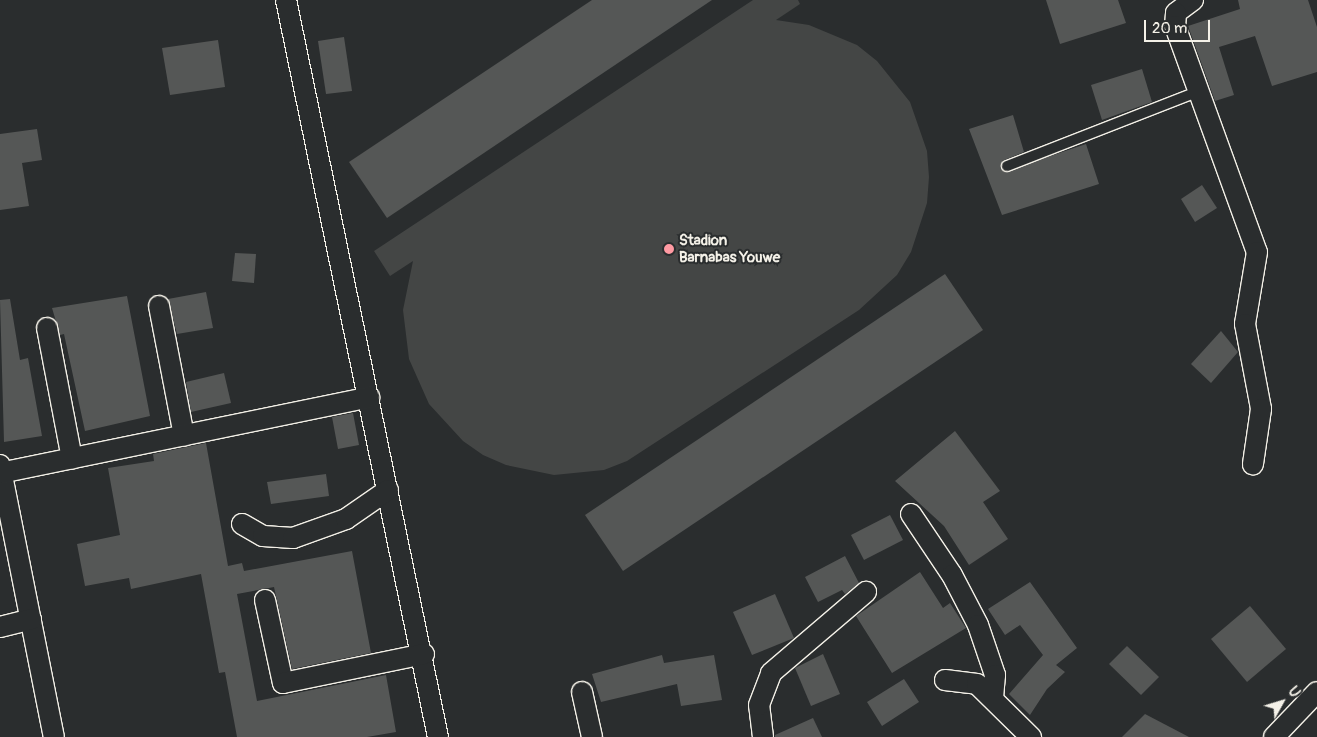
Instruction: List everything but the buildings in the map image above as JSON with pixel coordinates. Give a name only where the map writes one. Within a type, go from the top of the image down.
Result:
[{"type":"street","points":[[286,0],[424,654],[438,737]]},
{"type":"street","points":[[1193,0],[1176,13],[1175,26],[1258,252],[1245,324],[1261,409],[1253,464]]},
{"type":"street","points":[[159,306],[184,436]]},
{"type":"street","points":[[47,328],[72,459]]},
{"type":"street","points":[[54,737],[0,470],[72,459],[369,397]]},
{"type":"street","points":[[242,524],[264,536],[294,538],[346,519],[388,490]]},
{"type":"street","points":[[911,514],[952,575],[978,625],[995,675],[992,697]]},
{"type":"street","points":[[763,737],[759,704],[771,673],[866,592]]},
{"type":"street","points":[[265,600],[283,682],[424,654]]},
{"type":"street","points":[[0,627],[31,619]]},
{"type":"street","points":[[945,680],[976,684],[992,697],[1031,737]]},
{"type":"street","points":[[582,692],[592,737]]},
{"type":"street","points":[[1274,737],[1317,692]]},
{"type":"lane","points":[[1006,166],[1199,91]]},
{"type":"shaded area","points":[[753,0],[798,0],[800,4],[776,20],[809,25],[857,45],[877,61],[910,102],[927,151],[929,177],[927,203],[911,252],[897,275],[859,310],[627,461],[604,470],[554,475],[506,465],[483,455],[463,441],[429,404],[409,359],[403,310],[413,261],[390,276],[374,251]]},
{"type":"place","name":"Stadion Barnabas Youwe","points":[[669,249]]}]
